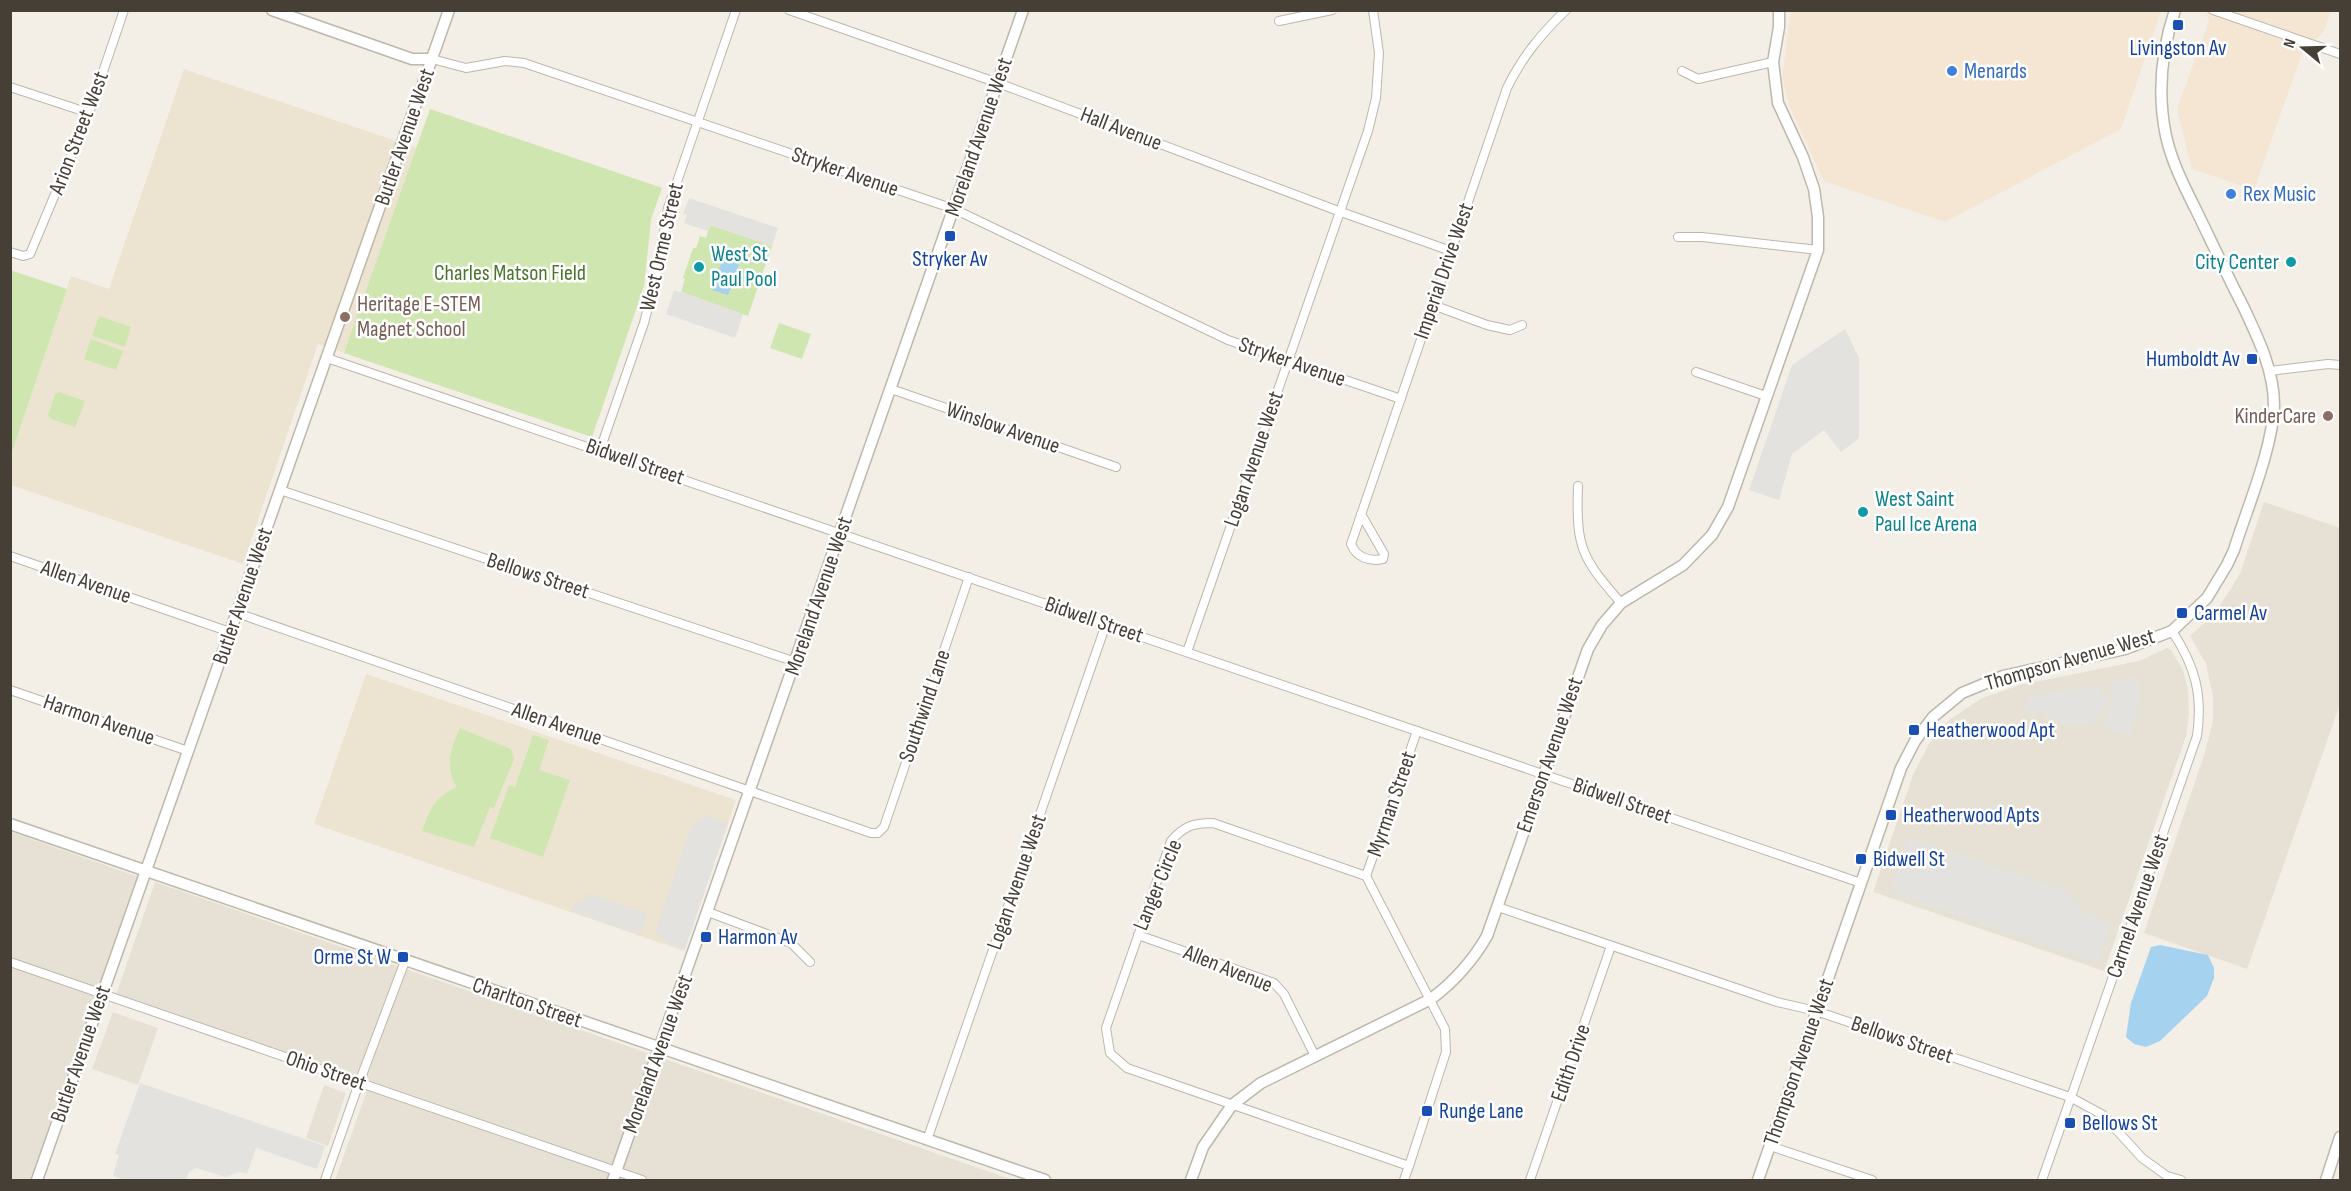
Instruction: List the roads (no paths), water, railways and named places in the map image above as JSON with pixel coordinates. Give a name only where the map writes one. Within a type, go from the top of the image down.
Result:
[{"type":"street","name":"Arion Street West","points":[[10,252],[23,256],[30,254],[89,113],[124,10]]},
{"type":"street","name":"Stryker Avenue","points":[[272,10],[412,58],[432,59],[466,68],[505,61],[524,63],[954,209],[1228,340],[1401,399]]},
{"type":"street","name":"Butler Avenue West","points":[[37,1180],[449,10]]},
{"type":"street","name":"West Orme Street","points":[[600,450],[644,322],[657,273],[668,208],[736,10]]},
{"type":"street","name":"Hall Avenue","points":[[789,10],[998,83],[1341,212],[1451,250]]},
{"type":"street","name":"Moreland Avenue West","points":[[615,1176],[1023,10]]},
{"type":"street","points":[[1279,21],[1332,10]]},
{"type":"street","name":"Logan Avenue West","points":[[1187,652],[1368,131],[1376,98],[1379,53],[1373,10]]},
{"type":"street","name":"Imperial Drive West","points":[[1361,514],[1384,554],[1383,559],[1376,561],[1354,553],[1351,544],[1361,514],[1507,88],[1518,65],[1540,34],[1566,10]]},
{"type":"street","name":"Emerson Avenue West","points":[[1191,1180],[1203,1147],[1232,1105],[1261,1083],[1431,999],[1454,981],[1473,960],[1487,936],[1498,907],[1588,648],[1602,625],[1621,603],[1683,565],[1712,535],[1728,507],[1818,250],[1818,217],[1814,189],[1803,157],[1778,103],[1773,62],[1779,27],[1779,10]]},
{"type":"street","name":"Thompson Avenue West","points":[[1758,1180],[1901,768],[1914,741],[1933,717],[1962,693],[2003,676],[2125,649],[2172,631],[2207,598],[2228,565],[2234,550],[2270,437],[2274,405],[2270,371],[2259,341],[2178,173],[2166,138],[2161,105],[2161,68],[2167,34],[2175,10]]},
{"type":"street","points":[[2214,10],[2340,54]]},
{"type":"street","points":[[1682,71],[1698,79],[1773,62]]},
{"type":"street","points":[[10,87],[89,113]]},
{"type":"street","points":[[1678,237],[1702,237],[1818,250]]},
{"type":"street","points":[[1432,305],[1486,325],[1510,330],[1522,325]]},
{"type":"street","name":"Bidwell Street","points":[[327,358],[1861,882]]},
{"type":"street","points":[[2270,371],[2328,364],[2340,365]]},
{"type":"street","points":[[1696,372],[1766,396]]},
{"type":"street","name":"Winslow Avenue","points":[[891,389],[1116,467]]},
{"type":"street","points":[[1578,486],[1577,523],[1582,549],[1594,572],[1621,603]]},
{"type":"street","name":"Bellows Street","points":[[280,490],[796,662]]},
{"type":"street","name":"Allen Avenue","points":[[10,556],[230,632]]},
{"type":"street","name":"Southwind Lane","points":[[878,832],[884,827],[969,577]]},
{"type":"street","name":"Allen Avenue","points":[[237,613],[871,833],[878,832]]},
{"type":"street","name":"Logan Avenue West","points":[[927,1140],[1106,624]]},
{"type":"street","name":"Carmel Avenue West","points":[[2042,1180],[2197,736],[2200,702],[2196,678],[2187,655],[2172,631]]},
{"type":"street","name":"Harmon Avenue","points":[[10,690],[188,751]]},
{"type":"street","name":"Myrman Street","points":[[1366,876],[1417,731]]},
{"type":"street","name":"Langer Circle","points":[[1366,876],[1213,823],[1194,823],[1181,830],[1171,841],[1106,1028],[1110,1053],[1127,1068],[1409,1166]]},
{"type":"street","name":"Charlton Street","points":[[10,824],[405,962],[1045,1180]]},
{"type":"street","points":[[1366,876],[1445,1029],[1446,1052],[1404,1180]]},
{"type":"street","name":"Bellows Street","points":[[1498,907],[1777,1002],[1816,1011],[2070,1097],[2103,1115],[2142,1158],[2167,1176],[2181,1180]]},
{"type":"street","points":[[708,912],[790,943],[810,962]]},
{"type":"street","name":"Allen Avenue","points":[[1138,935],[1274,983],[1284,994],[1315,1056]]},
{"type":"street","name":"Edith Drive","points":[[1530,1180],[1611,946]]},
{"type":"street","name":"Ohio Street","points":[[10,962],[359,1083],[615,1176],[642,1180]]},
{"type":"street","points":[[325,1180],[405,962]]},
{"type":"street","points":[[2326,1180],[2340,1137]]},
{"type":"street","points":[[1770,1146],[1872,1180]]},
{"type":"water","points":[[721,258],[739,264],[728,295],[712,290]]},
{"type":"water","points":[[2160,945],[2208,955],[2214,968],[2214,978],[2207,996],[2160,1041],[2146,1047],[2134,1044],[2126,1037],[2131,1003],[2151,947]]},
{"type":"place","name":"Livingston Av","points":[[2178,25]]},
{"type":"place","name":"Menards","points":[[1952,71]]},
{"type":"place","name":"Rex Music","points":[[2231,194]]},
{"type":"place","name":"Stryker Av","points":[[950,236]]},
{"type":"place","name":"City Center","points":[[2291,262]]},
{"type":"place","name":"West St Paul Pool","points":[[699,267]]},
{"type":"place","name":"Heritage E-STEM Magnet School","points":[[345,317]]},
{"type":"place","name":"Humboldt Av","points":[[2252,359]]},
{"type":"place","name":"KinderCare","points":[[2328,416]]},
{"type":"place","name":"West Saint Paul Ice Arena","points":[[1863,512]]},
{"type":"place","name":"Carmel Av","points":[[2182,613]]},
{"type":"place","name":"Heatherwood Apt","points":[[1914,730]]},
{"type":"place","name":"Heatherwood Apts","points":[[1891,815]]},
{"type":"place","name":"Bidwell St","points":[[1861,859]]},
{"type":"place","name":"Harmon Av","points":[[706,937]]},
{"type":"place","name":"Orme St W","points":[[403,957]]},
{"type":"place","name":"Runge Lane","points":[[1427,1111]]},
{"type":"place","name":"Bellows St","points":[[2070,1123]]},
{"type":"park label","name":"Charles Matson Field","points":[[510,273]]}]
